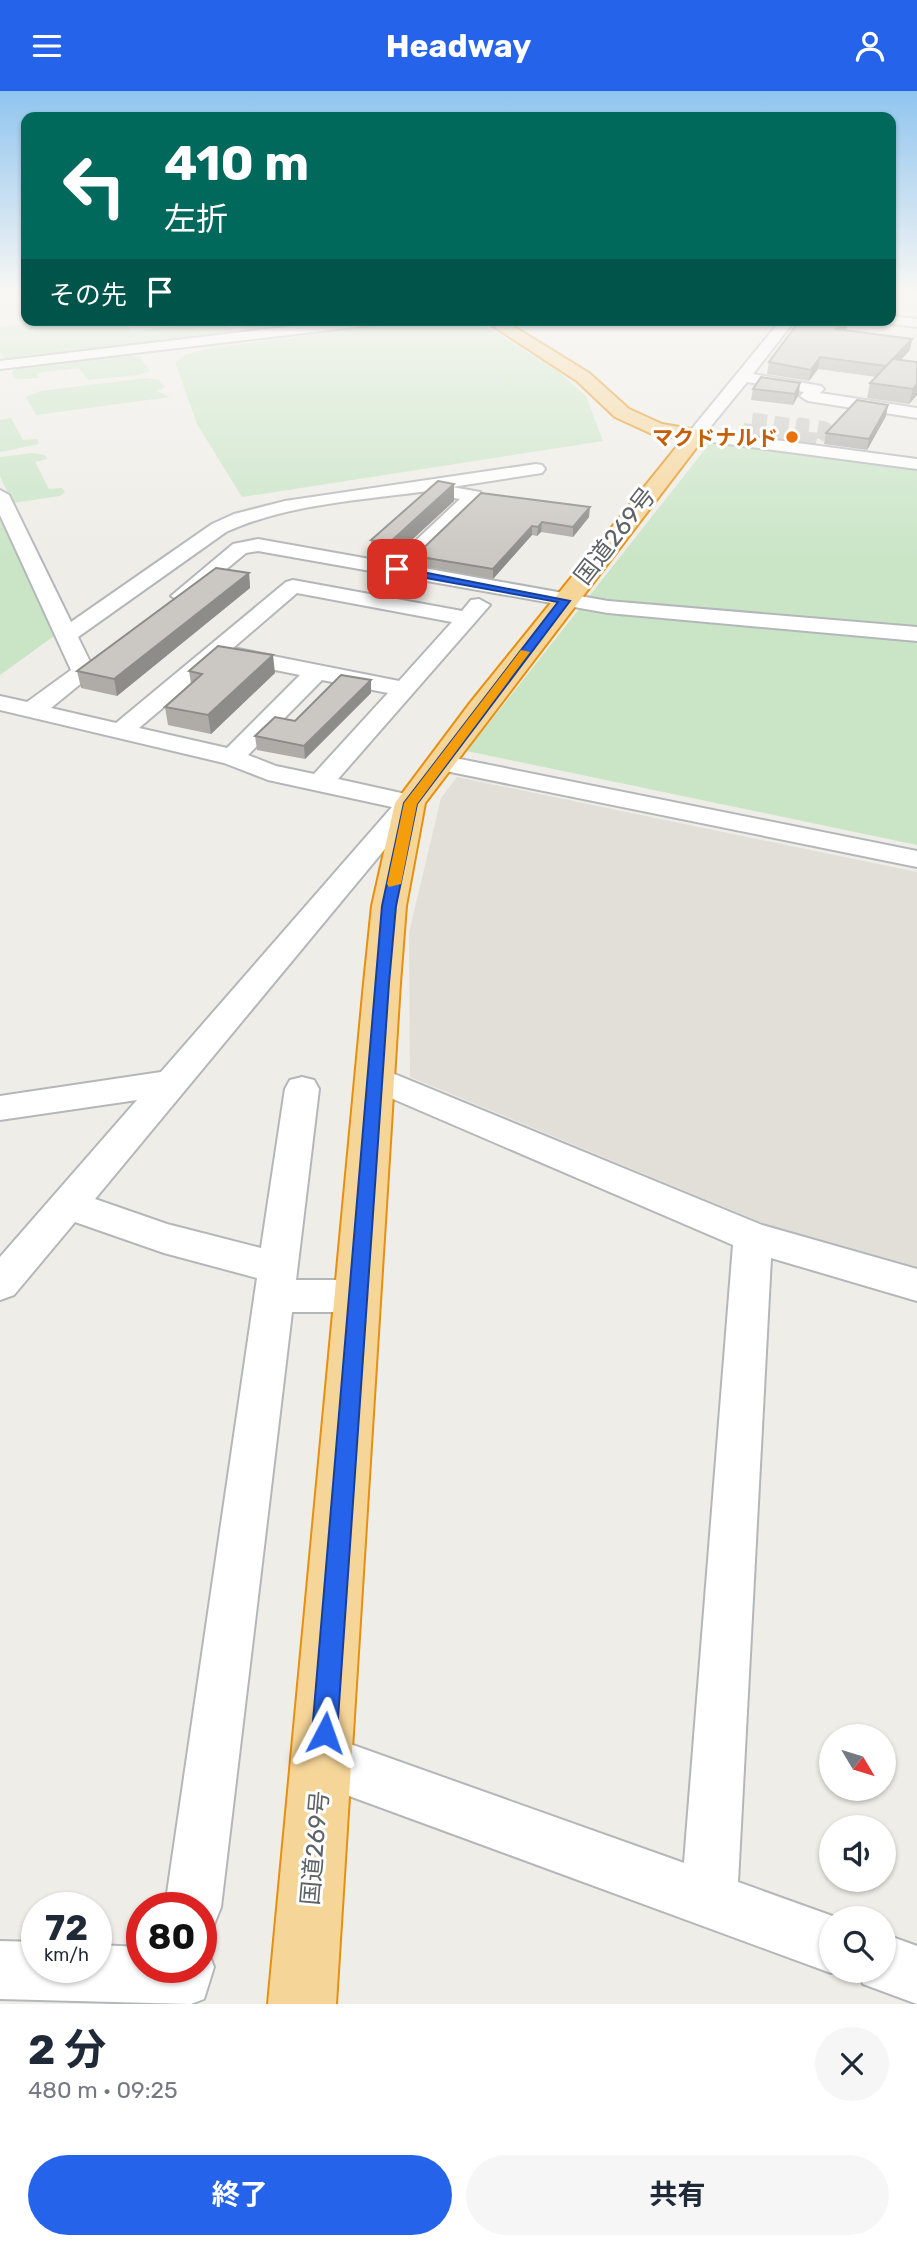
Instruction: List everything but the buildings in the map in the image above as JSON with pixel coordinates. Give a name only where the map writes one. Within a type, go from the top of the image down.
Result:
[{"type":"highway","points":[[585,379],[622,413],[657,429],[696,435]]},
{"type":"highway","name":"国道269号","points":[[302,2004],[389,906],[411,803],[696,435]]},
{"type":"street","points":[[739,379],[696,435],[917,464]]},
{"type":"street","points":[[760,379],[816,389],[808,396],[917,413]]},
{"type":"street","points":[[65,638],[219,528],[241,517],[285,507],[536,470]]},
{"type":"street","points":[[397,569],[474,496],[443,491]]},
{"type":"street","points":[[0,495],[83,672]]},
{"type":"street","points":[[170,605],[247,545],[397,569],[565,601],[917,634]]},
{"type":"street","points":[[121,731],[293,586],[468,618]]},
{"type":"street","points":[[320,784],[494,587]]},
{"type":"street","points":[[217,652],[404,689]]},
{"type":"street","points":[[32,710],[105,655]]},
{"type":"street","points":[[232,757],[317,671]]},
{"type":"street","points":[[0,703],[232,757],[268,772],[411,803],[168,1083],[0,1284]]},
{"type":"street","points":[[440,763],[917,859]]},
{"type":"street","points":[[375,1078],[753,1237],[917,1285]]},
{"type":"street","points":[[0,1108],[168,1083]]},
{"type":"street","points":[[194,1892],[302,1089]]},
{"type":"street","points":[[67,1204],[276,1282],[358,1296]]},
{"type":"street","points":[[709,1899],[753,1237]]},
{"type":"street","points":[[323,1760],[819,1940]]},
{"type":"street","points":[[896,1967],[917,1975]]},
{"type":"street","points":[[0,1971],[126,1976]]},
{"type":"shaded area","points":[[457,777],[917,872],[917,1277],[850,1259],[410,1077],[409,933],[441,798]]},
{"type":"green space","points":[[155,379],[165,387],[157,391],[170,397],[36,415],[26,397],[40,391]]},
{"type":"green space","points":[[181,379],[567,379],[586,396],[603,441],[242,497],[197,424]]},
{"type":"green space","points":[[11,418],[23,440],[37,439],[39,444],[0,452],[0,420]]},
{"type":"green space","points":[[710,443],[917,470],[917,845],[467,751]]},
{"type":"green space","points":[[32,453],[45,455],[47,459],[35,462],[49,489],[62,488],[65,492],[60,496],[13,503],[0,477],[0,457]]},
{"type":"green space","points":[[0,508],[57,634],[0,675]]},
{"type":"tunnel","points":[[752,420],[809,428]]},
{"type":"tunnel","points":[[743,432],[819,442],[829,435],[823,430],[797,426]]},
{"type":"slow traffic","points":[[394,884],[411,803],[524,652]]},
{"type":"place","name":"マクドナルド","points":[[792,437]]},
{"type":"route","points":[[325,1733],[389,906],[411,803],[480,709],[565,601],[397,569]]}]
